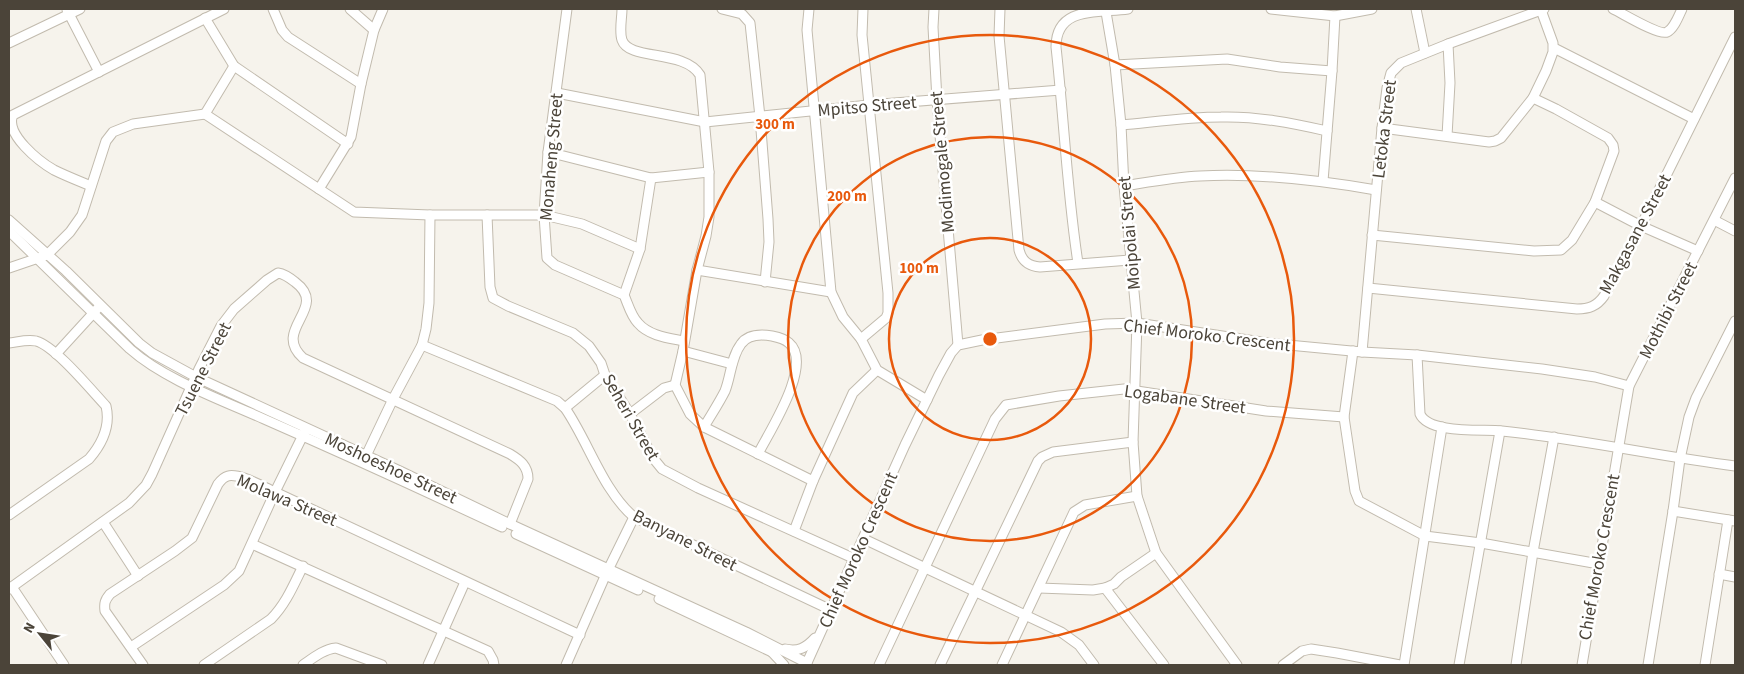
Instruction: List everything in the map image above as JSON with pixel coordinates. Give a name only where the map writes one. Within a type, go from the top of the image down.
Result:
[{"type":"street","points":[[9,43],[68,11],[80,9]]},
{"type":"street","points":[[90,186],[57,172],[40,160],[20,141],[13,131],[11,120],[15,114],[224,9]]},
{"type":"street","points":[[273,9],[282,30],[288,36],[361,84]]},
{"type":"street","points":[[350,9],[374,30]]},
{"type":"street","points":[[318,189],[348,144],[353,130],[361,84],[374,30],[384,9]]},
{"type":"street","name":"Monaheng Street","points":[[567,9],[548,152],[544,215],[546,252],[550,261],[578,276],[624,295]]},
{"type":"street","points":[[622,9],[621,32],[622,41],[626,46],[636,51],[679,60],[696,68],[700,75],[709,172],[709,218],[697,270],[676,386],[690,414],[704,427],[813,481]]},
{"type":"street","points":[[722,9],[742,14],[750,23],[768,219],[764,282]]},
{"type":"street","points":[[809,9],[807,30],[831,292],[843,317],[862,339],[877,370],[927,400]]},
{"type":"street","points":[[862,339],[886,318],[888,313],[888,293],[862,35],[863,9]]},
{"type":"street","name":"Modimogale Street","points":[[934,9],[933,27],[937,100],[958,345]]},
{"type":"street","points":[[1000,9],[999,36],[1021,258],[1029,265],[1034,266],[1130,260]]},
{"type":"street","points":[[1078,263],[1072,220],[1056,47],[1057,34],[1068,18],[1077,14],[1128,9]]},
{"type":"street","points":[[1271,9],[1335,16],[1372,9]]},
{"type":"street","points":[[1416,9],[1425,53]]},
{"type":"street","points":[[1382,128],[1495,141],[1501,138],[1533,98],[1546,71],[1554,48],[1542,9]]},
{"type":"street","name":"Letoka Street","points":[[1344,417],[1368,288],[1388,78],[1401,63],[1542,9]]},
{"type":"street","points":[[1613,9],[1656,31],[1664,33],[1668,32],[1674,25],[1682,9]]},
{"type":"street","points":[[68,11],[99,72]]},
{"type":"street","name":"Moipolai Street","points":[[1106,12],[1122,125],[1124,186],[1137,323],[1133,442],[1137,496],[1156,553],[1237,665]]},
{"type":"street","points":[[1323,181],[1335,16]]},
{"type":"street","points":[[205,18],[234,66],[348,144]]},
{"type":"street","name":"Makgasane Street","points":[[1368,288],[1576,309],[1585,309],[1597,304],[1604,296],[1641,226],[1735,37]]},
{"type":"street","points":[[1447,136],[1450,83],[1448,44]]},
{"type":"street","points":[[1554,48],[1694,118]]},
{"type":"street","points":[[1115,65],[1227,59],[1280,67],[1332,71]]},
{"type":"street","points":[[206,114],[234,66]]},
{"type":"street","name":"Mpitso Street","points":[[557,93],[705,122],[869,105],[1061,90]]},
{"type":"street","points":[[1372,235],[1534,251],[1558,251],[1565,248],[1595,202],[1614,151],[1611,142],[1556,109],[1533,98]]},
{"type":"street","points":[[9,268],[47,255],[79,220],[108,136],[117,129],[133,124],[206,114],[354,212],[430,215],[544,215],[582,224],[640,249]]},
{"type":"street","points":[[1122,125],[1221,117],[1302,125],[1327,131]]},
{"type":"street","points":[[548,152],[651,178],[709,172]]},
{"type":"street","points":[[1124,186],[1199,176],[1254,176],[1323,181],[1376,190]]},
{"type":"street","points":[[651,178],[640,249],[624,295],[638,324],[647,331],[656,335],[684,341]]},
{"type":"street","name":"Mothibi Street","points":[[1618,448],[1629,386],[1735,178]]},
{"type":"street","points":[[1595,202],[1641,226],[1698,251]]},
{"type":"street","points":[[364,459],[393,399],[422,346],[429,303],[430,215]]},
{"type":"street","name":"Seheri Street","points":[[487,215],[490,287],[493,298],[573,333],[595,352],[653,458],[662,469],[698,488],[855,559]]},
{"type":"street","name":"Moshoeshoe Street","points":[[9,220],[66,271],[139,343],[152,353],[304,432]]},
{"type":"street","points":[[1714,220],[1735,231]]},
{"type":"street","name":"Moshoeshoe Street","points":[[9,231],[138,356],[170,376],[304,432],[608,571]]},
{"type":"street","points":[[697,270],[831,292]]},
{"type":"street","name":"Tsuene Street","points":[[10,588],[129,503],[146,485],[221,326],[234,309],[267,280],[278,273],[288,276],[304,288],[307,293],[307,305],[294,333],[295,348],[304,358],[510,454],[522,462],[528,472],[528,479],[510,524]]},
{"type":"street","points":[[56,354],[101,305]]},
{"type":"street","points":[[1648,665],[1680,459],[1691,410],[1735,320]]},
{"type":"street","name":"Chief Moroko Crescent","points":[[806,664],[864,539],[904,446],[950,354],[958,345],[982,340],[1106,324],[1137,323],[1268,343],[1417,355],[1542,368],[1595,377],[1629,386]]},
{"type":"street","points":[[704,427],[724,391],[732,364],[742,343],[747,338],[755,335],[764,335],[784,340],[790,343],[794,350],[796,373],[790,391],[758,454]]},
{"type":"street","points":[[9,343],[29,340],[44,344],[106,406],[108,425],[99,447],[89,459],[9,515]]},
{"type":"street","points":[[422,346],[557,401],[565,408],[606,375]]},
{"type":"street","points":[[683,351],[732,364]]},
{"type":"street","points":[[1417,355],[1420,414],[1426,422],[1442,427],[1554,437],[1680,459],[1735,466]]},
{"type":"street","points":[[794,531],[813,481],[853,393],[877,370]]},
{"type":"street","points":[[630,414],[664,388],[676,386]]},
{"type":"street","name":"Logabane Street","points":[[879,665],[995,419],[1003,407],[1010,403],[1124,389],[1266,411],[1344,417]]},
{"type":"street","name":"Banyane Street","points":[[565,408],[614,495],[634,517],[831,610]]},
{"type":"street","points":[[1344,417],[1355,491],[1358,500],[1375,510],[1425,536],[1481,543],[1599,564]]},
{"type":"street","points":[[1404,665],[1442,427]]},
{"type":"street","points":[[1460,665],[1500,431]]},
{"type":"street","points":[[131,647],[224,585],[239,571],[304,432]]},
{"type":"street","points":[[1516,665],[1533,552],[1554,437]]},
{"type":"street","points":[[940,665],[1033,469],[1042,457],[1056,452],[1133,442]]},
{"type":"street","name":"Chief Moroko Crescent","points":[[1582,665],[1618,448]]},
{"type":"street","name":"Moshoeshoe Street","points":[[364,459],[400,471],[806,664]]},
{"type":"street","name":"Molawa Street","points":[[143,665],[105,611],[104,603],[110,594],[192,538],[218,484],[225,476],[233,475],[275,492],[580,635]]},
{"type":"street","points":[[1002,665],[1071,516],[1076,510],[1084,506],[1137,496]]},
{"type":"street","points":[[1673,512],[1732,520],[1719,574],[1705,665]]},
{"type":"street","points":[[566,665],[634,517]]},
{"type":"street","points":[[103,522],[138,576]]},
{"type":"street","points":[[864,539],[1072,639],[1094,665]]},
{"type":"street","points":[[252,544],[488,651],[494,665]]},
{"type":"street","points":[[1039,588],[1093,590],[1104,588],[1114,584],[1156,553]]},
{"type":"street","points":[[208,664],[278,612],[303,566]]},
{"type":"street","points":[[1719,574],[1735,577]]},
{"type":"street","points":[[428,665],[465,582]]},
{"type":"street","points":[[10,588],[64,665]]},
{"type":"street","points":[[1104,588],[1164,665]]},
{"type":"street","points":[[772,649],[802,650],[809,645],[823,628]]},
{"type":"street","points":[[303,665],[330,648],[336,648],[382,665]]},
{"type":"street","points":[[772,649],[784,665]]},
{"type":"street","points":[[1283,665],[1307,649],[1338,653],[1350,661],[1400,665]]}]
